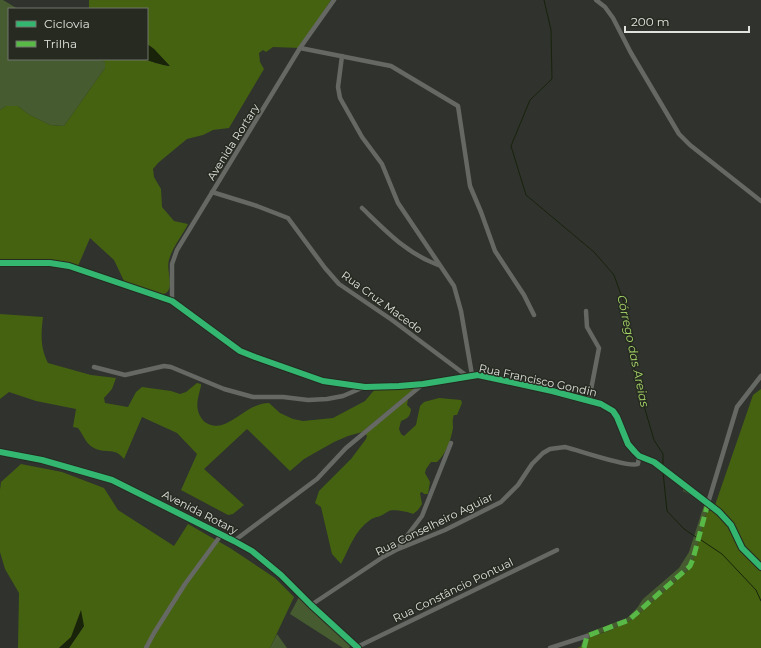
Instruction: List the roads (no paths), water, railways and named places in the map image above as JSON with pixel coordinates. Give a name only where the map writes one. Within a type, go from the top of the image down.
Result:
[{"type":"street","name":"Avenida Rortary","points":[[172,301],[171,271],[173,257],[300,48],[334,0]]},
{"type":"street","points":[[596,0],[605,7],[613,18],[631,53],[679,134],[690,145],[761,200]]},
{"type":"street","points":[[300,48],[395,67],[458,106],[470,186],[495,251],[524,295],[534,315]]},
{"type":"street","points":[[342,56],[338,87],[340,98],[362,137],[382,164],[398,203],[454,286],[457,293],[469,376]]},
{"type":"street","name":"Rua Cruz Macedo","points":[[212,192],[257,206],[288,218],[336,281],[469,376]]},
{"type":"street","points":[[362,208],[415,255],[439,265]]},
{"type":"street","name":"Rua Francisco Gondin","points":[[0,263],[50,263],[69,266],[172,301],[240,351],[323,381],[365,387],[422,384],[469,376],[483,376],[601,404],[613,411],[628,444],[639,456],[654,462],[708,503],[731,525],[742,548],[761,567]]},
{"type":"street","points":[[586,311],[587,327],[599,348],[589,400]]},
{"type":"street","points":[[94,367],[125,375],[158,367],[171,367],[224,389],[253,397],[283,397],[308,400],[327,399],[343,396],[365,387]]},
{"type":"street","points":[[708,503],[737,407],[761,376]]},
{"type":"street","points":[[234,540],[317,479],[346,448],[422,384]]},
{"type":"street","points":[[396,550],[422,516],[451,443]]},
{"type":"street","name":"Rua Conselheiro Aguiar","points":[[311,605],[383,557],[396,550],[445,530],[501,502],[518,485],[537,458],[550,449],[565,447],[631,465],[637,464],[639,456]]},
{"type":"street","name":"Avenida Rotary","points":[[0,452],[42,460],[112,480],[185,515],[221,535],[234,540],[269,564],[358,648]]},
{"type":"street","points":[[146,648],[185,584],[221,535]]},
{"type":"street","name":"Rua Constâncio Pontual","points":[[358,648],[557,550]]},
{"type":"street","points":[[550,648],[588,636]]},
{"type":"waterway","name":"Córrego das Areias","points":[[544,0],[551,30],[552,79],[530,100],[511,146],[526,195],[594,252],[614,275],[625,306],[635,375],[654,440],[663,454],[663,466]]},
{"type":"waterway","name":"Córrego das Areias","points":[[663,472],[667,511],[684,529],[696,537]]},
{"type":"waterway","name":"Córrego das Areias","points":[[701,540],[722,554],[756,590],[761,601]]}]
